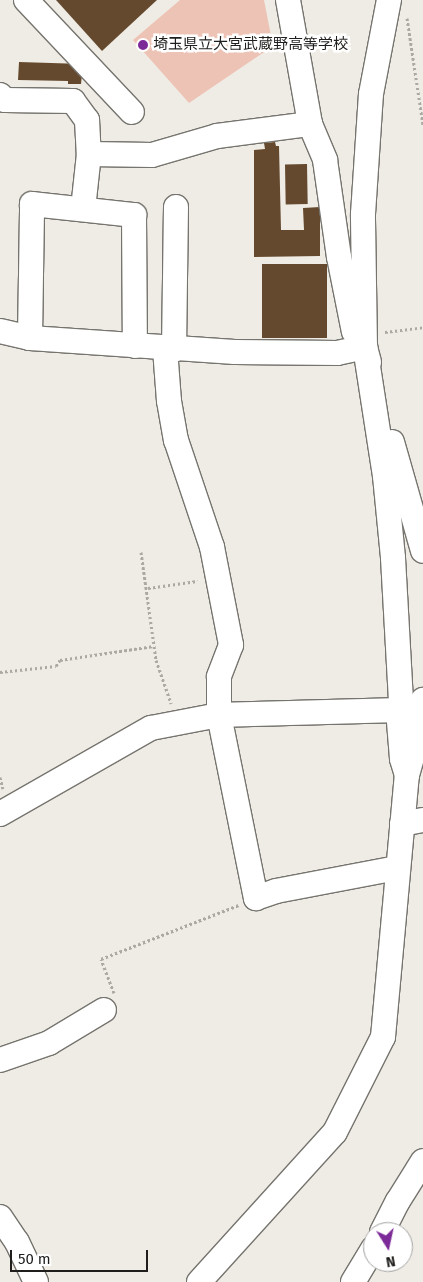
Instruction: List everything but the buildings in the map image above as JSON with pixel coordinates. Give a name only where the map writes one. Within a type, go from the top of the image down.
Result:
[{"type":"street","points":[[26,0],[132,112]]},
{"type":"street","points":[[288,0],[310,124],[325,160],[339,256],[362,343],[423,551]]},
{"type":"street","points":[[199,1282],[335,1132],[383,1037],[397,868],[412,822],[402,760],[398,710],[401,702],[393,558],[384,476],[362,343],[363,214],[371,94],[388,0]]},
{"type":"street","points":[[0,95],[5,100],[74,101],[86,120],[89,154],[83,209]]},
{"type":"street","points":[[89,154],[152,155],[217,136],[310,124]]},
{"type":"street","points":[[30,338],[32,204],[134,215],[135,346]]},
{"type":"street","points":[[176,207],[169,401],[176,440],[212,547],[230,645],[218,677],[214,715],[248,901]]},
{"type":"street","points":[[0,331],[30,338],[170,349],[337,353],[362,343]]},
{"type":"street","points":[[406,776],[414,752],[423,700]]},
{"type":"street","points":[[0,814],[151,728],[214,715],[398,710]]},
{"type":"street","points":[[214,715],[256,898],[276,891],[397,868]]},
{"type":"street","points":[[0,1060],[49,1043],[104,1010]]},
{"type":"street","points":[[387,1222],[423,1161]]},
{"type":"street","points":[[2,1226],[26,1259],[36,1282]]},
{"type":"street","points":[[353,1282],[363,1266]]},
{"type":"path","points":[[407,15],[423,126]]},
{"type":"path","points":[[362,343],[423,327]]},
{"type":"path","points":[[141,552],[148,588],[156,660],[178,722]]},
{"type":"path","points":[[148,588],[218,578]]},
{"type":"path","points":[[0,672],[56,666],[60,660],[154,646]]},
{"type":"path","points":[[104,1010],[117,1002],[101,959],[248,901]]},
{"type":"shaded area","points":[[180,0],[264,0],[273,46],[189,103],[133,40]]},
{"type":"place","name":"埼玉県立大宮武蔵野高等学校","points":[[143,45]]}]
